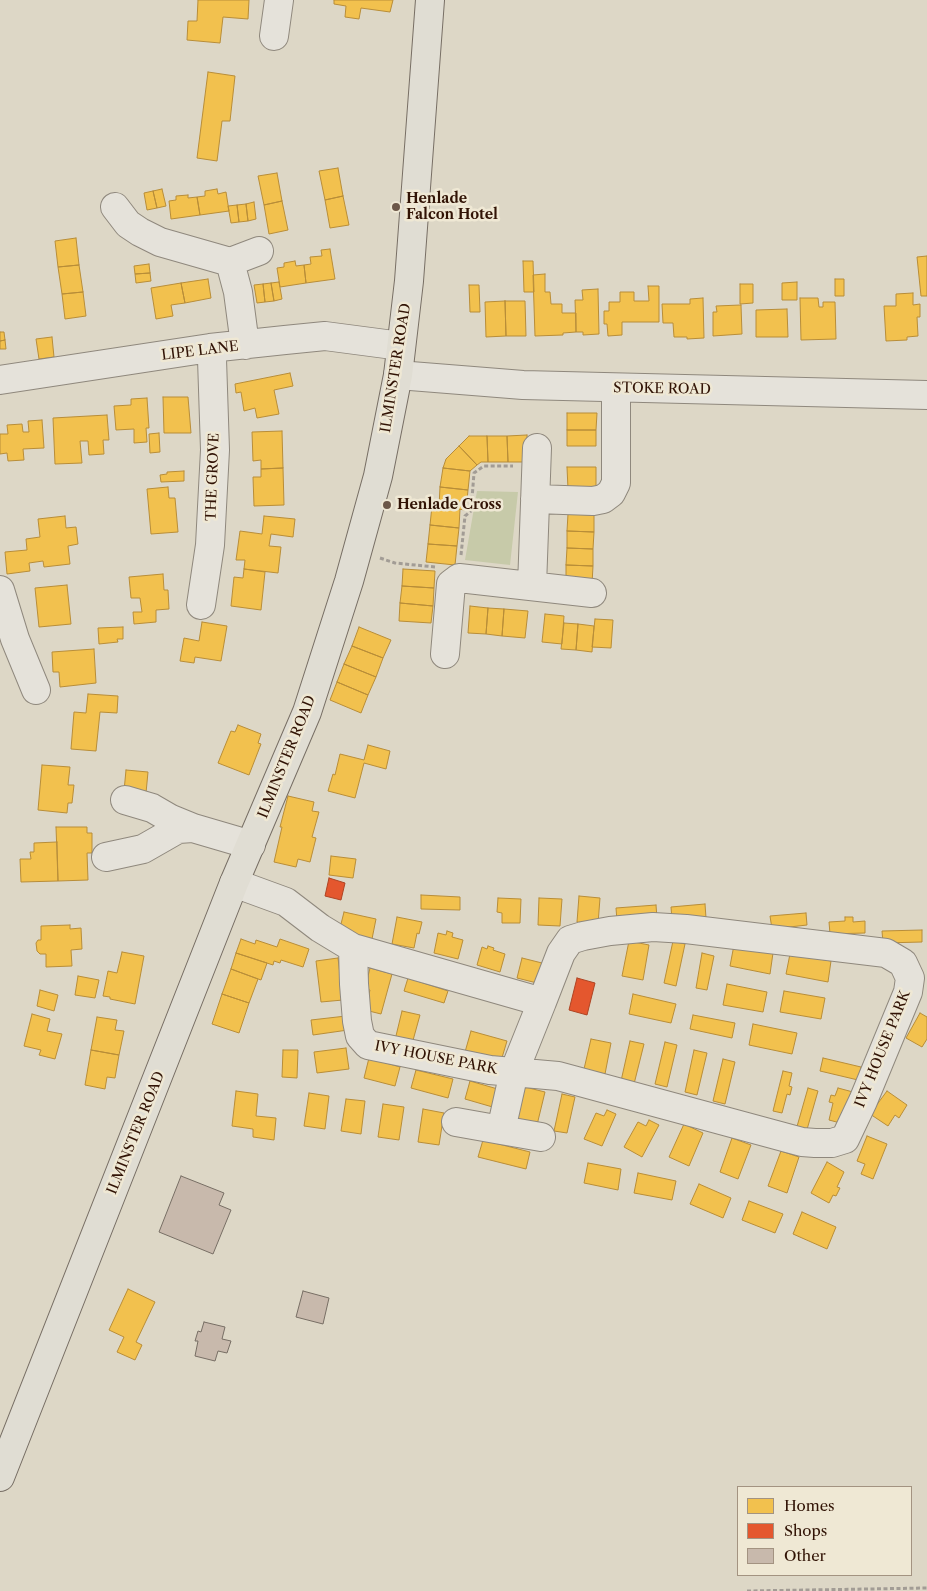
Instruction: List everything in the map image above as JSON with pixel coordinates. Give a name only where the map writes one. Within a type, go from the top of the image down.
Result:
[{"type":"highway","name":"ILMINSTER ROAD","points":[[0,1477],[234,883],[307,712],[358,550],[378,476],[398,375],[411,261],[430,0]]},
{"type":"street","points":[[274,36],[279,0]]},
{"type":"street","points":[[115,207],[128,224],[160,242],[230,262],[259,251]]},
{"type":"street","points":[[230,262],[238,292],[245,345]]},
{"type":"street","name":"LIPE LANE","points":[[0,380],[210,348],[325,336],[401,346]]},
{"type":"street","name":"THE GROVE","points":[[201,607],[210,545],[215,450],[212,358],[210,348]]},
{"type":"street","name":"STOKE ROAD","points":[[398,375],[523,385],[927,395]]},
{"type":"street","points":[[535,499],[592,501],[603,499],[611,493],[616,483],[616,388]]},
{"type":"street","points":[[532,586],[537,457]]},
{"type":"street","points":[[445,654],[451,584],[460,574],[532,586],[592,593]]},
{"type":"street","points":[[0,590],[15,639],[36,690]]},
{"type":"street","points":[[125,800],[152,808],[171,819],[193,828],[251,845]]},
{"type":"street","points":[[106,857],[143,849],[178,829],[193,828]]},
{"type":"street","points":[[234,883],[286,902],[320,928],[353,948],[542,1002]]},
{"type":"street","name":"IVY HOUSE PARK","points":[[353,948],[357,1021],[360,1036],[368,1045],[490,1070],[514,1072],[558,1076],[802,1142],[832,1143],[845,1139],[863,1101],[908,992],[910,978],[903,963],[886,953],[686,929],[654,927],[610,931],[570,940],[561,953],[514,1072],[501,1130]]},
{"type":"street","points":[[456,1122],[541,1137]]},
{"type":"path","points":[[358,550],[395,563],[460,574],[465,516],[471,510],[474,473],[484,466],[537,457]]},
{"type":"path","points":[[747,1591],[927,1588]]},
{"type":"green space","points":[[477,491],[518,492],[510,565],[465,560]]},
{"type":"building: Homes","points":[[198,0],[249,0],[248,19],[223,17],[220,43],[187,40],[188,21],[197,21]]},
{"type":"building: Homes","points":[[334,0],[393,0],[390,12],[361,8],[359,19],[345,17],[346,6],[334,4]]},
{"type":"building: Homes","points":[[208,72],[235,76],[230,121],[222,121],[217,161],[197,158]]},
{"type":"building: Homes","points":[[338,168],[343,196],[325,200],[319,171]]},
{"type":"building: Homes","points":[[277,173],[282,201],[264,205],[258,176]]},
{"type":"building: Homes","points":[[162,189],[166,206],[157,208],[153,191]]},
{"type":"building: Homes","points":[[217,189],[218,194],[226,192],[229,211],[200,215],[197,197],[205,196],[205,191]]},
{"type":"building: Homes","points":[[153,191],[157,208],[147,210],[144,193]]},
{"type":"building: Homes","points":[[188,195],[188,198],[197,197],[200,215],[171,219],[169,201],[176,200],[176,196]]},
{"type":"building: Homes","points":[[343,196],[349,225],[330,228],[325,200]]},
{"type":"building: Homes","points":[[282,201],[288,230],[269,234],[264,205]]},
{"type":"building: Homes","points":[[254,202],[256,219],[248,221],[246,204]]},
{"type":"building: Homes","points":[[246,204],[248,221],[239,222],[237,205]]},
{"type":"building: Homes","points":[[237,205],[239,222],[231,223],[228,206]]},
{"type":"building: Homes","points":[[76,238],[79,265],[58,267],[55,241]]},
{"type":"building: Homes","points":[[330,249],[335,279],[306,283],[304,265],[311,264],[310,257],[322,256],[321,250]]},
{"type":"building: Homes","points":[[927,256],[927,296],[921,296],[917,257]]},
{"type":"building: Homes","points":[[295,261],[296,266],[304,265],[306,283],[280,287],[277,268],[284,267],[284,263]]},
{"type":"building: Homes","points":[[523,261],[533,261],[534,292],[524,292]]},
{"type":"building: Homes","points":[[149,264],[150,273],[135,274],[134,266]]},
{"type":"building: Homes","points":[[79,265],[83,292],[62,294],[58,267]]},
{"type":"building: Homes","points":[[150,273],[151,281],[136,283],[135,274]]},
{"type":"building: Homes","points":[[545,274],[545,292],[550,292],[551,304],[562,304],[562,313],[576,313],[576,332],[563,333],[563,335],[535,336],[533,275]]},
{"type":"building: Homes","points":[[208,279],[211,298],[185,303],[181,283]]},
{"type":"building: Homes","points":[[835,279],[844,279],[844,296],[835,296]]},
{"type":"building: Homes","points":[[279,282],[282,299],[274,301],[271,283]]},
{"type":"building: Homes","points":[[797,282],[797,300],[782,300],[782,283]]},
{"type":"building: Homes","points":[[181,283],[185,303],[171,305],[173,316],[156,319],[151,288]]},
{"type":"building: Homes","points":[[271,283],[274,301],[265,302],[263,284]]},
{"type":"building: Homes","points":[[263,284],[265,302],[257,303],[254,285]]},
{"type":"building: Homes","points":[[740,284],[753,284],[753,303],[740,304]]},
{"type":"building: Homes","points":[[469,285],[479,285],[480,312],[470,312]]},
{"type":"building: Homes","points":[[648,286],[659,286],[659,322],[622,322],[622,335],[608,336],[607,324],[604,324],[604,311],[609,311],[609,302],[620,302],[620,292],[634,292],[634,301],[649,301]]},
{"type":"building: Homes","points":[[598,289],[599,334],[583,335],[583,332],[576,332],[575,300],[583,300],[582,290]]},
{"type":"building: Homes","points":[[83,292],[86,316],[65,319],[62,294]]},
{"type":"building: Homes","points":[[913,293],[913,305],[920,304],[920,317],[917,317],[918,336],[907,337],[907,340],[886,341],[884,306],[896,306],[896,294]]},
{"type":"building: Homes","points":[[703,298],[704,338],[687,339],[687,337],[674,337],[673,323],[663,323],[662,304],[690,304],[690,299]]},
{"type":"building: Homes","points":[[800,298],[818,298],[819,307],[823,307],[823,302],[835,302],[836,339],[801,340]]},
{"type":"building: Homes","points":[[505,301],[506,336],[486,337],[485,302]]},
{"type":"building: Homes","points":[[505,301],[525,301],[526,336],[506,336]]},
{"type":"building: Homes","points":[[741,305],[742,334],[713,336],[713,312],[717,312],[716,306]]},
{"type":"building: Homes","points":[[787,309],[788,337],[756,337],[756,310]]},
{"type":"building: Homes","points":[[0,332],[4,332],[5,340],[0,341]]},
{"type":"building: Homes","points":[[52,337],[54,357],[39,359],[36,339]]},
{"type":"building: Homes","points":[[5,340],[6,349],[0,349],[0,341]]},
{"type":"building: Homes","points":[[290,373],[293,386],[274,390],[279,414],[257,418],[255,408],[244,411],[241,392],[236,393],[235,384]]},
{"type":"building: Homes","points":[[163,397],[188,397],[191,433],[164,433]]},
{"type":"building: Homes","points":[[147,398],[149,428],[146,428],[147,442],[134,443],[134,429],[116,430],[114,406],[131,405],[131,399]]},
{"type":"building: Homes","points":[[567,413],[597,413],[596,430],[567,430]]},
{"type":"building: Homes","points":[[107,415],[109,440],[103,440],[104,454],[89,455],[88,441],[80,441],[82,463],[55,464],[53,418]]},
{"type":"building: Homes","points":[[42,420],[44,448],[23,449],[24,460],[8,461],[7,453],[0,454],[0,434],[8,434],[7,425],[22,424],[23,432],[29,432],[28,421]]},
{"type":"building: Homes","points":[[567,430],[596,430],[596,446],[567,446]]},
{"type":"building: Homes","points":[[282,431],[283,468],[261,469],[261,460],[253,461],[252,432]]},
{"type":"building: Homes","points":[[159,433],[160,452],[150,453],[149,434]]},
{"type":"building: Homes","points":[[527,435],[528,462],[508,462],[507,436]]},
{"type":"building: Homes","points":[[469,436],[487,436],[488,462],[481,462],[477,465],[459,446]]},
{"type":"building: Homes","points":[[487,436],[507,436],[508,462],[488,462]]},
{"type":"building: Homes","points":[[459,446],[477,465],[470,471],[443,468],[446,459]]},
{"type":"building: Homes","points":[[567,467],[596,467],[596,489],[568,489]]},
{"type":"building: Homes","points":[[283,468],[284,505],[254,506],[253,477],[261,477],[261,469]]},
{"type":"building: Homes","points":[[443,468],[470,471],[468,490],[440,487]]},
{"type":"building: Homes","points":[[184,471],[184,481],[161,482],[160,475],[167,474],[167,472]]},
{"type":"building: Homes","points":[[168,487],[169,498],[175,498],[178,532],[151,534],[147,489]]},
{"type":"building: Homes","points":[[440,487],[468,490],[466,510],[439,507]]},
{"type":"building: Homes","points":[[432,506],[460,509],[459,528],[430,525]]},
{"type":"building: Homes","points":[[568,514],[594,515],[594,532],[567,531]]},
{"type":"building: Homes","points":[[65,516],[66,528],[76,527],[78,544],[68,546],[70,564],[44,567],[43,561],[29,563],[30,571],[7,574],[5,552],[27,550],[26,539],[40,537],[38,519]]},
{"type":"building: Homes","points":[[264,516],[295,519],[293,537],[271,534],[269,546],[281,547],[278,573],[244,569],[245,560],[236,560],[240,531],[262,534]]},
{"type":"building: Homes","points":[[430,525],[459,528],[457,546],[428,544]]},
{"type":"building: Homes","points":[[567,531],[594,532],[593,549],[567,548]]},
{"type":"building: Homes","points":[[428,544],[457,546],[455,565],[426,562]]},
{"type":"building: Homes","points":[[567,548],[593,549],[593,566],[566,565]]},
{"type":"building: Homes","points":[[566,565],[593,566],[592,584],[566,583]]},
{"type":"building: Homes","points":[[244,569],[265,572],[261,610],[231,606],[234,577],[243,578]]},
{"type":"building: Homes","points":[[403,569],[435,571],[434,588],[402,586]]},
{"type":"building: Homes","points":[[163,574],[164,590],[168,590],[169,609],[156,610],[156,622],[134,624],[133,612],[142,612],[140,598],[131,598],[129,577]]},
{"type":"building: Homes","points":[[67,585],[71,624],[39,627],[35,588]]},
{"type":"building: Homes","points":[[402,586],[434,588],[433,606],[400,603]]},
{"type":"building: Homes","points":[[400,603],[433,606],[431,623],[399,621]]},
{"type":"building: Homes","points":[[470,606],[488,608],[486,634],[468,633]]},
{"type":"building: Homes","points":[[488,608],[504,609],[502,636],[486,634]]},
{"type":"building: Homes","points":[[504,609],[528,611],[525,638],[502,636]]},
{"type":"building: Homes","points":[[545,614],[564,616],[562,644],[542,642]]},
{"type":"building: Homes","points":[[595,619],[613,620],[611,648],[592,647]]},
{"type":"building: Homes","points":[[202,622],[227,626],[221,661],[195,657],[194,663],[180,661],[184,638],[199,641]]},
{"type":"building: Homes","points":[[564,623],[578,624],[576,650],[561,649]]},
{"type":"building: Homes","points":[[578,624],[594,626],[592,652],[576,650]]},
{"type":"building: Homes","points":[[123,627],[123,639],[117,639],[118,642],[99,644],[98,628]]},
{"type":"building: Homes","points":[[359,627],[391,640],[383,658],[352,646]]},
{"type":"building: Homes","points":[[352,646],[383,658],[376,677],[344,664]]},
{"type":"building: Homes","points":[[94,649],[96,683],[60,687],[59,672],[53,672],[52,652]]},
{"type":"building: Homes","points":[[344,664],[376,677],[368,695],[337,682]]},
{"type":"building: Homes","points":[[337,682],[368,695],[361,713],[330,700]]},
{"type":"building: Homes","points":[[88,694],[118,696],[117,713],[100,712],[96,751],[71,749],[74,712],[86,713]]},
{"type":"building: Homes","points":[[238,725],[261,734],[258,743],[261,744],[249,775],[218,763],[231,731],[235,732]]},
{"type":"building: Homes","points":[[368,745],[390,751],[386,769],[364,763],[355,798],[328,791],[333,774],[335,775],[340,754],[364,760]]},
{"type":"building: Homes","points":[[42,765],[70,767],[68,785],[74,785],[72,803],[68,803],[67,813],[38,810]]},
{"type":"building: Homes","points":[[126,770],[148,772],[146,793],[124,791]]},
{"type":"building: Homes","points":[[288,796],[314,802],[312,811],[319,812],[312,837],[316,838],[310,862],[298,859],[296,867],[274,862]]},
{"type":"building: Homes","points":[[56,827],[87,827],[87,833],[92,833],[92,853],[87,853],[88,880],[58,881]]},
{"type":"building: Homes","points":[[57,842],[58,881],[21,882],[20,859],[31,859],[30,852],[34,852],[34,843]]},
{"type":"building: Homes","points":[[331,856],[356,859],[353,878],[329,875]]},
{"type":"building: Homes","points":[[421,895],[460,897],[460,910],[421,909]]},
{"type":"building: Homes","points":[[579,896],[600,898],[598,924],[577,922]]},
{"type":"building: Homes","points":[[498,898],[521,899],[520,923],[502,923],[502,913],[497,912]]},
{"type":"building: Homes","points":[[539,898],[562,899],[560,926],[538,925]]},
{"type":"building: Homes","points":[[705,904],[706,918],[672,920],[671,907]]},
{"type":"building: Homes","points":[[656,905],[657,918],[617,921],[616,908]]},
{"type":"building: Homes","points":[[344,912],[376,919],[372,939],[339,932]]},
{"type":"building: Homes","points":[[806,913],[807,925],[772,929],[770,916]]},
{"type":"building: Homes","points":[[397,917],[422,922],[419,934],[417,933],[414,948],[392,944]]},
{"type":"building: Homes","points":[[845,917],[853,917],[853,922],[865,921],[865,933],[830,934],[829,922],[845,921]]},
{"type":"building: Homes","points":[[70,925],[70,929],[81,928],[82,949],[71,950],[72,966],[46,967],[46,954],[40,954],[37,951],[36,943],[38,940],[41,940],[41,926]]},
{"type":"building: Homes","points":[[922,930],[922,942],[883,943],[882,931]]},
{"type":"building: Homes","points":[[447,931],[453,933],[452,937],[463,940],[458,959],[434,953],[438,933],[446,935]]},
{"type":"building: Homes","points":[[241,939],[255,944],[256,940],[277,947],[280,939],[309,949],[303,967],[281,960],[280,963],[274,961],[273,965],[236,953]]},
{"type":"building: Homes","points":[[629,941],[649,945],[643,980],[622,976]]},
{"type":"building: Homes","points":[[673,941],[685,944],[676,986],[664,983]]},
{"type":"building: Homes","points":[[734,945],[773,953],[770,974],[730,966]]},
{"type":"building: Homes","points":[[488,946],[505,954],[500,972],[477,965],[482,947],[487,949]]},
{"type":"building: Homes","points":[[122,952],[144,956],[135,1004],[103,996],[108,971],[117,973]]},
{"type":"building: Homes","points":[[236,953],[267,963],[261,980],[231,969]]},
{"type":"building: Homes","points":[[702,953],[714,956],[707,990],[696,988]]},
{"type":"building: Homes","points":[[790,954],[831,961],[828,982],[786,974]]},
{"type":"building: Homes","points":[[338,958],[343,1000],[321,1002],[316,961]]},
{"type":"building: Homes","points":[[522,958],[542,963],[537,983],[517,978]]},
{"type":"building: Homes","points":[[370,968],[392,974],[381,1014],[365,1010],[370,990],[365,989]]},
{"type":"building: Homes","points":[[231,969],[258,979],[249,1003],[222,994]]},
{"type":"building: Homes","points":[[78,976],[99,980],[95,998],[75,995]]},
{"type":"building: Homes","points":[[408,978],[448,991],[444,1003],[404,991]]},
{"type":"building: Homes","points":[[727,984],[767,992],[763,1012],[723,1005]]},
{"type":"building: Homes","points":[[40,990],[58,995],[54,1011],[37,1006]]},
{"type":"building: Homes","points":[[784,991],[825,998],[821,1019],[780,1012]]},
{"type":"building: Homes","points":[[222,994],[249,1003],[239,1033],[212,1024]]},
{"type":"building: Homes","points":[[633,994],[676,1004],[671,1023],[629,1014]]},
{"type":"building: Homes","points":[[402,1011],[420,1015],[412,1044],[395,1040]]},
{"type":"building: Homes","points":[[920,1013],[927,1017],[927,1039],[922,1047],[906,1038]]},
{"type":"building: Homes","points":[[32,1014],[50,1019],[47,1031],[62,1034],[55,1059],[39,1055],[41,1050],[24,1046]]},
{"type":"building: Homes","points":[[693,1015],[735,1023],[732,1038],[690,1029]]},
{"type":"building: Homes","points":[[346,1016],[348,1030],[313,1035],[311,1020]]},
{"type":"building: Homes","points":[[97,1017],[117,1020],[115,1030],[124,1031],[119,1055],[91,1050]]},
{"type":"building: Homes","points":[[753,1024],[797,1033],[792,1054],[749,1045]]},
{"type":"building: Homes","points":[[471,1031],[507,1041],[501,1061],[465,1052]]},
{"type":"building: Homes","points":[[591,1039],[611,1043],[605,1074],[584,1069]]},
{"type":"building: Homes","points":[[630,1041],[644,1044],[634,1084],[621,1081]]},
{"type":"building: Homes","points":[[665,1042],[677,1045],[667,1087],[655,1084]]},
{"type":"building: Homes","points":[[346,1048],[349,1069],[317,1073],[314,1052]]},
{"type":"building: Homes","points":[[91,1050],[119,1055],[115,1078],[107,1077],[105,1089],[85,1085]]},
{"type":"building: Homes","points":[[283,1050],[298,1050],[297,1078],[282,1077]]},
{"type":"building: Homes","points":[[694,1050],[707,1053],[697,1095],[685,1092]]},
{"type":"building: Homes","points":[[369,1058],[400,1067],[395,1086],[364,1078]]},
{"type":"building: Homes","points":[[823,1058],[861,1067],[858,1080],[820,1071]]},
{"type":"building: Homes","points":[[723,1059],[735,1062],[725,1104],[713,1101]]},
{"type":"building: Homes","points":[[416,1070],[453,1079],[448,1098],[411,1088]]},
{"type":"building: Homes","points":[[783,1071],[792,1073],[789,1086],[792,1087],[790,1095],[787,1094],[782,1113],[773,1111]]},
{"type":"building: Homes","points":[[470,1081],[501,1090],[496,1108],[465,1099]]},
{"type":"building: Homes","points":[[525,1087],[545,1092],[537,1125],[517,1120]]},
{"type":"building: Homes","points":[[808,1088],[818,1091],[806,1133],[796,1130]]},
{"type":"building: Homes","points":[[838,1088],[853,1092],[844,1124],[829,1120],[833,1103],[829,1102],[831,1095],[835,1096]]},
{"type":"building: Homes","points":[[236,1091],[258,1094],[256,1116],[276,1118],[274,1140],[253,1137],[253,1129],[232,1126]]},
{"type":"building: Homes","points":[[887,1091],[907,1105],[899,1118],[895,1115],[888,1126],[870,1114]]},
{"type":"building: Homes","points":[[309,1093],[329,1096],[325,1129],[304,1126]]},
{"type":"building: Homes","points":[[562,1094],[575,1097],[567,1133],[554,1131]]},
{"type":"building: Homes","points":[[346,1099],[365,1101],[361,1134],[341,1131]]},
{"type":"building: Homes","points":[[383,1104],[404,1107],[399,1140],[378,1137]]},
{"type":"building: Homes","points":[[423,1109],[444,1113],[439,1145],[418,1142]]},
{"type":"building: Homes","points":[[607,1110],[616,1114],[602,1146],[584,1139],[596,1113],[604,1116]]},
{"type":"building: Homes","points":[[649,1120],[659,1125],[642,1157],[624,1147],[638,1122],[646,1126]]},
{"type":"building: Homes","points":[[684,1124],[703,1133],[689,1166],[669,1157]]},
{"type":"building: Homes","points":[[867,1136],[887,1144],[873,1179],[861,1174],[865,1164],[857,1161]]},
{"type":"building: Homes","points":[[732,1138],[751,1145],[738,1179],[720,1172]]},
{"type":"building: Homes","points":[[483,1140],[530,1152],[526,1169],[478,1157]]},
{"type":"building: Homes","points":[[781,1151],[799,1157],[787,1193],[768,1186]]},
{"type":"building: Homes","points":[[827,1162],[844,1172],[837,1187],[840,1188],[836,1196],[833,1195],[829,1203],[811,1193]]},
{"type":"building: Homes","points":[[588,1163],[621,1169],[618,1190],[584,1183]]},
{"type":"building: Homes","points":[[638,1173],[676,1181],[672,1200],[634,1193]]},
{"type":"building: Homes","points":[[699,1184],[731,1198],[723,1218],[690,1204]]},
{"type":"building: Homes","points":[[749,1201],[783,1214],[775,1233],[742,1220]]},
{"type":"building: Homes","points":[[802,1212],[836,1227],[827,1249],[793,1234]]},
{"type":"building: Homes","points":[[128,1289],[155,1302],[136,1342],[142,1345],[135,1360],[117,1352],[124,1337],[109,1330]]},
{"type":"building: Shops","points":[[329,878],[345,883],[341,900],[325,896]]},
{"type":"building: Shops","points":[[577,978],[595,983],[587,1015],[569,1010]]},
{"type":"building: Other","points":[[181,1176],[224,1193],[219,1205],[231,1210],[213,1254],[159,1232]]},
{"type":"building: Other","points":[[303,1291],[329,1298],[323,1324],[296,1317]]},
{"type":"building: Other","points":[[204,1322],[225,1327],[222,1339],[231,1341],[227,1353],[218,1351],[215,1361],[195,1356],[198,1341],[195,1341],[198,1331],[201,1332]]},
{"type":"place","name":"Henlade Falcon Hotel","points":[[396,207]]},
{"type":"place","name":"Henlade Cross","points":[[387,505]]}]
